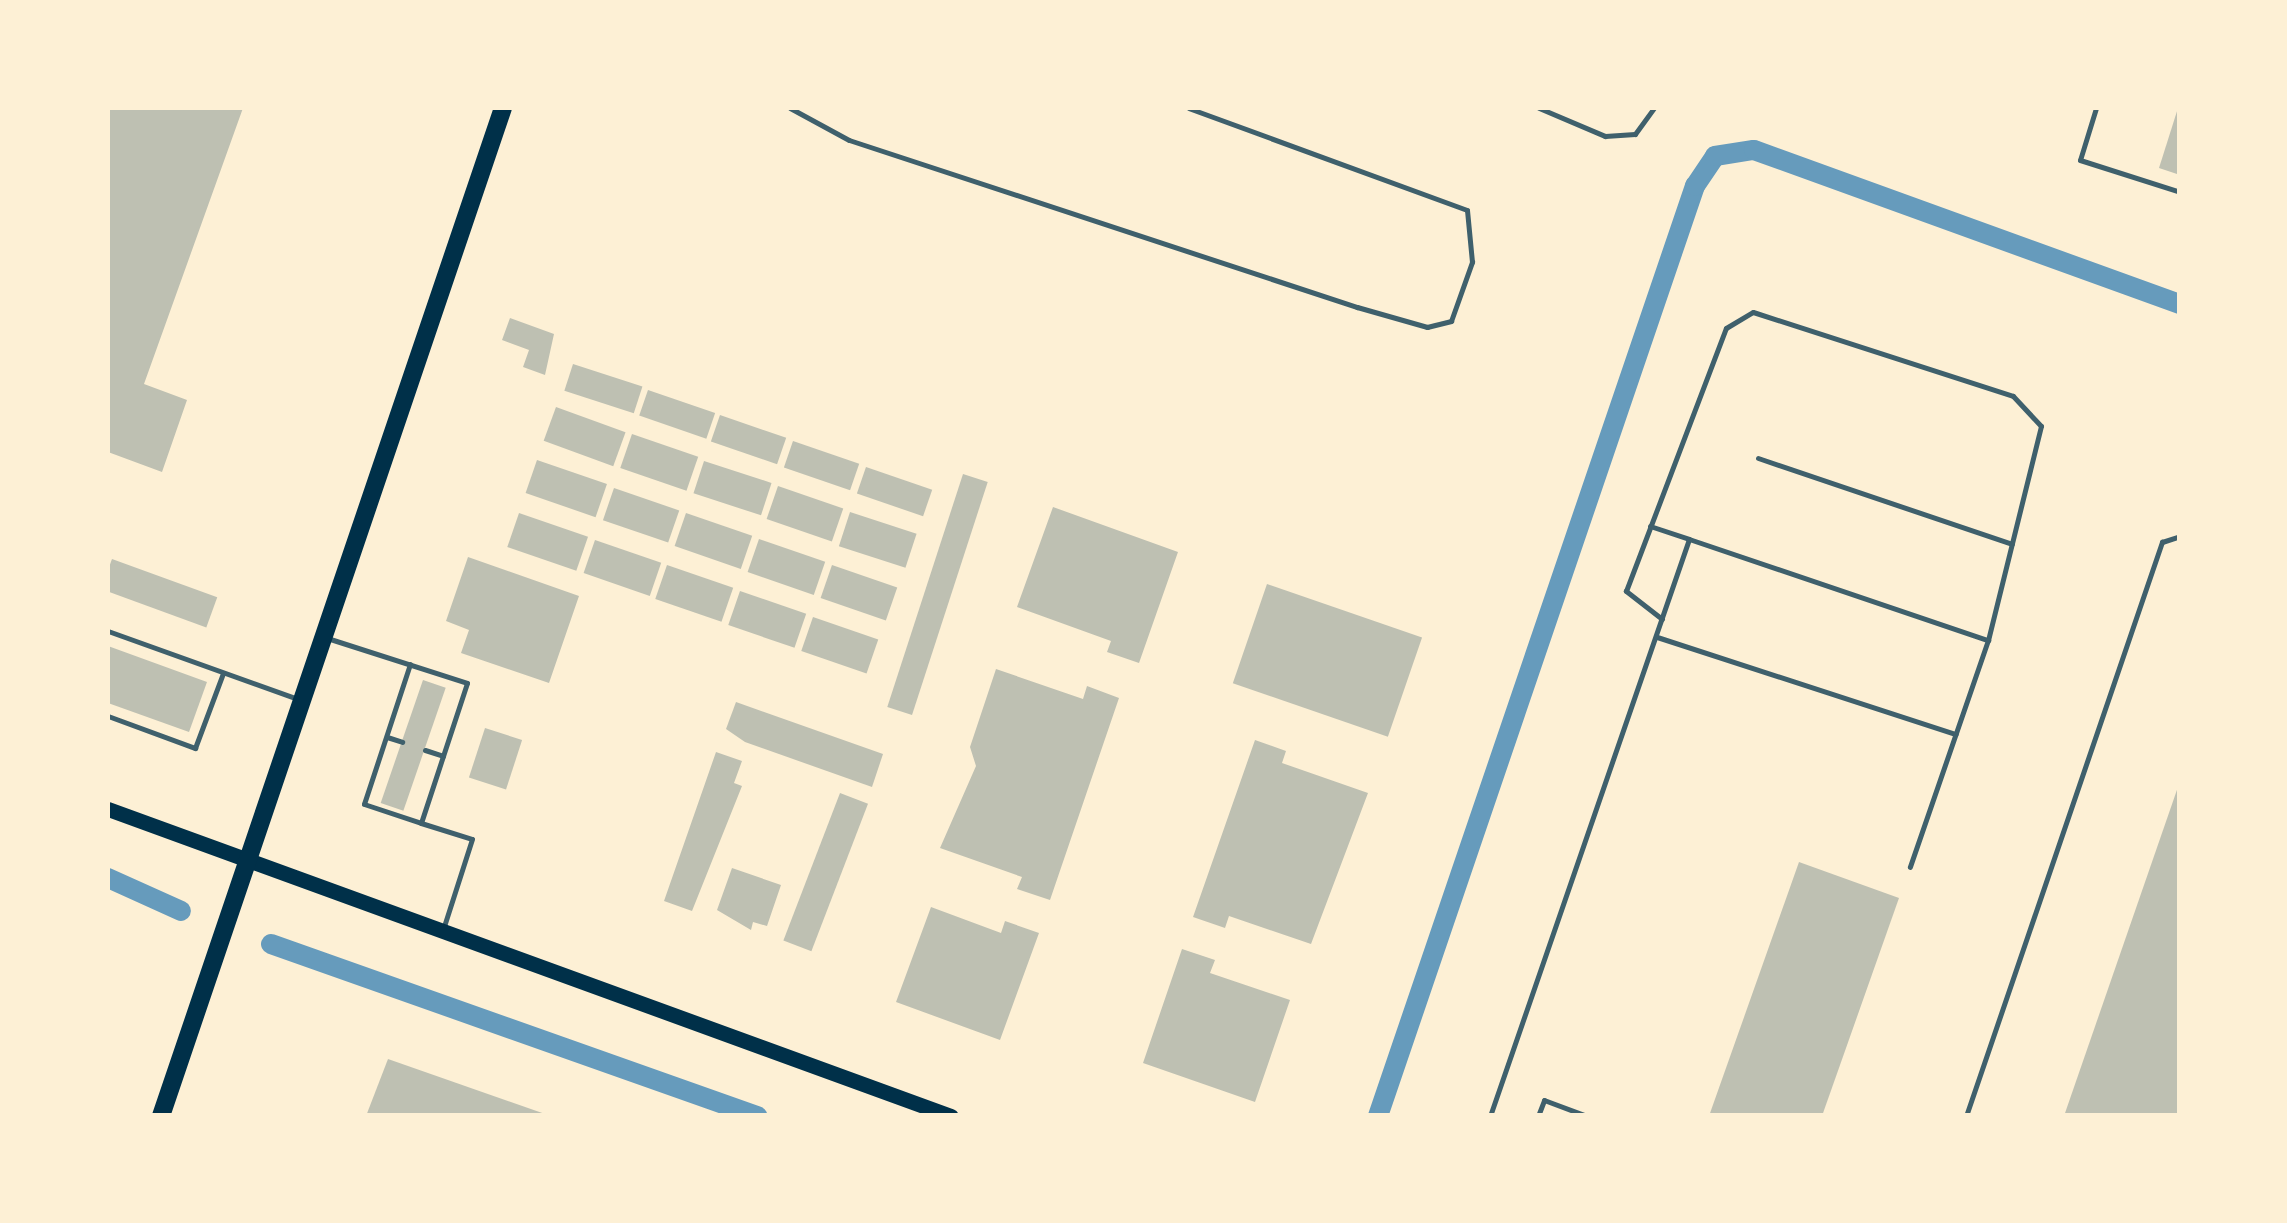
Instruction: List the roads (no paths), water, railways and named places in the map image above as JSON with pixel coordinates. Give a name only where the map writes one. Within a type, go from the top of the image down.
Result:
[{"type":"main road","points":[[162,1116],[252,860],[503,108]]},
{"type":"main road","points":[[108,809],[951,1116]]},
{"type":"lane","points":[[790,108],[849,140],[976,184],[1064,204],[1409,322],[1451,321],[1472,262],[1467,210],[1189,108]]},
{"type":"lane","points":[[1538,108],[1605,136],[1635,134],[1654,108]]},
{"type":"lane","points":[[2096,108],[2080,160],[2180,192]]},
{"type":"lane","points":[[1662,620],[1626,591],[1726,328],[1754,312],[2012,396],[2041,426],[1988,640],[1910,867]]},
{"type":"lane","points":[[1758,458],[2012,544]]},
{"type":"lane","points":[[1650,526],[1988,640]]},
{"type":"lane","points":[[1966,1116],[2162,542],[2180,536]]},
{"type":"lane","points":[[1490,1116],[1689,539]]},
{"type":"lane","points":[[108,631],[304,701]]},
{"type":"lane","points":[[1656,637],[1956,734]]},
{"type":"lane","points":[[326,638],[467,683],[421,823]]},
{"type":"lane","points":[[410,664],[364,804],[472,839],[443,929]]},
{"type":"lane","points":[[108,716],[195,748],[224,672]]},
{"type":"lane","points":[[386,737],[402,742]]},
{"type":"lane","points":[[425,750],[443,756]]},
{"type":"lane","points":[[1538,1116],[1544,1100],[1586,1116]]},
{"type":"waterway","points":[[1378,1116],[1695,186],[1715,156],[1754,150],[2180,304]]},
{"type":"waterway","points":[[108,878],[181,911]]},
{"type":"waterway","points":[[271,944],[757,1116]]}]
